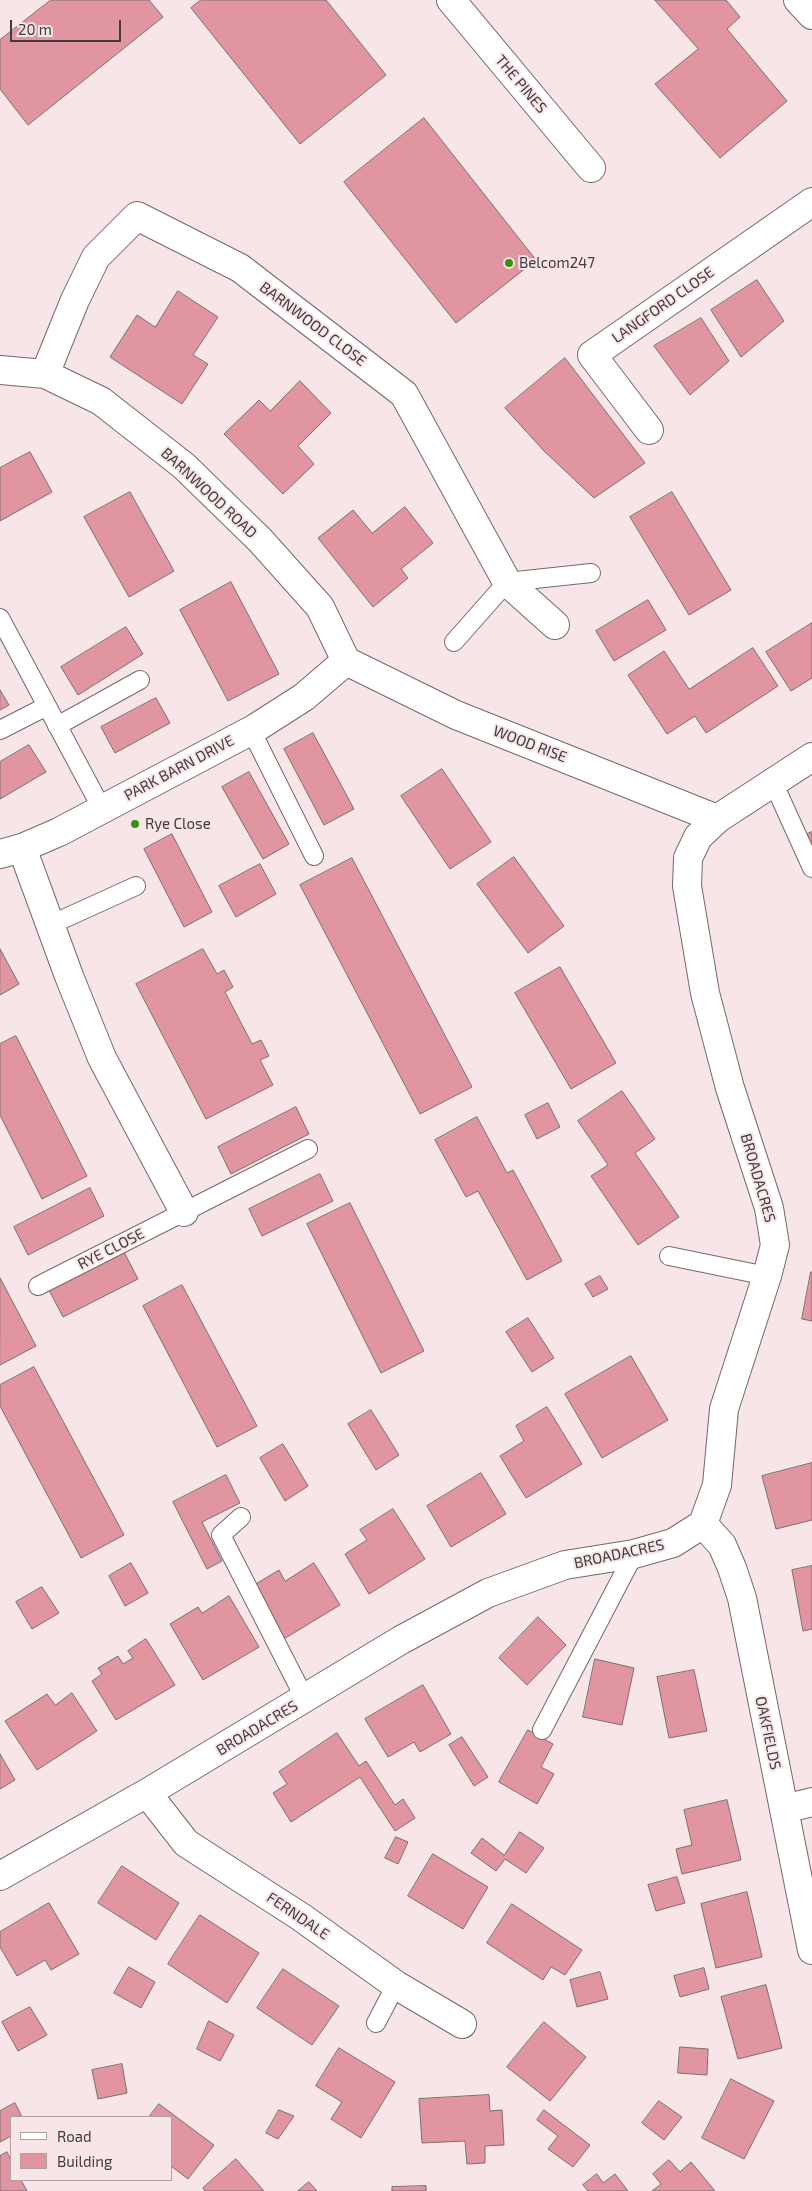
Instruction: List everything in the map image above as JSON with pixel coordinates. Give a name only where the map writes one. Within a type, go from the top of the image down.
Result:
[{"type":"street","name":"THE PINES","points":[[451,0],[591,168]]},
{"type":"street","points":[[798,0],[812,15]]},
{"type":"street","name":"LANGFORD CLOSE","points":[[649,430],[592,355],[812,202]]},
{"type":"street","name":"BARNWOOD CLOSE","points":[[45,374],[74,300],[96,258],[137,216],[240,268],[404,394],[507,582],[555,625]]},
{"type":"street","name":"BARNWOOD ROAD","points":[[0,370],[45,374],[101,401],[184,466],[260,540],[320,607],[346,661]]},
{"type":"street","name":"PARK BARN DRIVE","points":[[11,851],[102,809],[252,730],[304,697],[346,661]]},
{"type":"street","name":"WOOD RISE","points":[[346,661],[456,716],[717,819]]},
{"type":"street","name":"BROADACRES","points":[[0,1876],[147,1794],[402,1640],[488,1593],[565,1565],[634,1554],[673,1543],[703,1524],[717,1485],[724,1409],[767,1276],[775,1245],[769,1208],[730,1088],[705,993],[687,886],[688,858],[698,837],[717,819],[812,757]]},
{"type":"street","points":[[11,851],[50,925],[102,1058],[184,1212]]},
{"type":"street","name":"OAKFIELDS","points":[[703,1524],[722,1545],[742,1598],[755,1673],[812,1950]]},
{"type":"street","name":"FERNDALE","points":[[147,1794],[186,1843],[301,1917],[396,1985],[462,2024]]},
{"type":"street","points":[[784,1809],[812,1802]]},
{"type":"lane","points":[[454,642],[507,582],[591,573]]},
{"type":"lane","points":[[0,618],[102,809]]},
{"type":"lane","points":[[57,726],[140,680]]},
{"type":"lane","points":[[0,730],[47,706]]},
{"type":"lane","points":[[252,730],[314,856]]},
{"type":"lane","points":[[773,782],[812,868]]},
{"type":"lane","points":[[50,925],[136,886]]},
{"type":"lane","name":"RYE CLOSE","points":[[38,1286],[308,1149]]},
{"type":"lane","points":[[669,1256],[767,1276]]},
{"type":"lane","points":[[240,1517],[222,1535],[305,1698]]},
{"type":"lane","points":[[542,1730],[634,1554]]},
{"type":"lane","points":[[376,2023],[396,1985]]},
{"type":"building","points":[[51,0],[149,0],[163,17],[28,125],[0,89],[0,40]]},
{"type":"building","points":[[201,0],[326,0],[386,75],[300,144],[191,8]]},
{"type":"building","points":[[655,0],[726,0],[740,17],[727,29],[787,101],[720,158],[655,84],[698,49]]},
{"type":"building","points":[[424,118],[536,260],[456,323],[344,182]]},
{"type":"building","points":[[757,280],[784,321],[741,357],[711,310]]},
{"type":"building","points":[[178,291],[218,317],[193,355],[208,364],[182,404],[110,357],[137,315],[155,327]]},
{"type":"building","points":[[701,318],[729,361],[690,395],[654,346]]},
{"type":"building","points":[[565,358],[645,463],[594,498],[544,451],[505,408]]},
{"type":"building","points":[[300,381],[331,413],[298,446],[314,464],[283,494],[224,434],[259,400],[270,411]]},
{"type":"building","points":[[30,452],[52,492],[0,521],[0,468]]},
{"type":"building","points":[[130,492],[174,571],[129,597],[84,517]]},
{"type":"building","points":[[672,492],[731,590],[689,615],[630,517]]},
{"type":"building","points":[[405,507],[433,543],[401,569],[408,578],[373,607],[318,538],[353,510],[372,533]]},
{"type":"building","points":[[231,582],[279,674],[228,701],[180,610]]},
{"type":"building","points":[[648,600],[666,630],[614,661],[596,631]]},
{"type":"building","points":[[812,623],[812,678],[791,691],[766,652]]},
{"type":"building","points":[[126,627],[143,654],[78,695],[61,667]]},
{"type":"building","points":[[753,648],[778,686],[706,733],[695,716],[667,734],[628,675],[664,651],[689,689]]},
{"type":"building","points":[[0,690],[9,705],[0,710]]},
{"type":"building","points":[[156,698],[170,723],[115,753],[101,727]]},
{"type":"building","points":[[313,733],[354,809],[324,825],[284,749]]},
{"type":"building","points":[[29,745],[46,772],[0,799],[0,762]]},
{"type":"building","points":[[442,769],[491,842],[450,869],[401,796]]},
{"type":"building","points":[[249,772],[289,844],[263,859],[222,787]]},
{"type":"building","points":[[812,832],[812,862],[800,837]]},
{"type":"building","points":[[172,834],[212,912],[184,927],[144,849]]},
{"type":"building","points":[[514,857],[564,926],[528,953],[477,884]]},
{"type":"building","points":[[352,858],[472,1087],[420,1114],[300,885]]},
{"type":"building","points":[[260,864],[276,894],[236,917],[219,886]]},
{"type":"building","points":[[0,949],[19,984],[0,995]]},
{"type":"building","points":[[203,949],[217,974],[224,970],[233,987],[225,992],[252,1044],[261,1040],[269,1056],[260,1060],[273,1085],[206,1119],[136,984]]},
{"type":"building","points":[[560,967],[616,1063],[571,1089],[515,993]]},
{"type":"building","points":[[16,1036],[87,1176],[42,1199],[0,1115],[0,1044]]},
{"type":"building","points":[[622,1091],[655,1139],[635,1153],[679,1217],[638,1245],[591,1176],[608,1165],[578,1121]]},
{"type":"building","points":[[548,1103],[560,1127],[537,1139],[525,1115]]},
{"type":"building","points":[[296,1107],[309,1134],[231,1174],[218,1147]]},
{"type":"building","points":[[477,1117],[507,1173],[513,1170],[562,1261],[527,1280],[478,1191],[466,1197],[435,1140]]},
{"type":"building","points":[[320,1174],[333,1201],[262,1236],[249,1209]]},
{"type":"building","points":[[90,1188],[104,1216],[28,1255],[14,1227]]},
{"type":"building","points":[[350,1203],[424,1351],[381,1373],[307,1224]]},
{"type":"building","points":[[124,1252],[138,1279],[63,1317],[49,1290]]},
{"type":"building","points":[[812,1272],[812,1321],[802,1319]]},
{"type":"building","points":[[600,1276],[608,1289],[593,1297],[585,1284]]},
{"type":"building","points":[[0,1278],[36,1346],[0,1365]]},
{"type":"building","points":[[182,1285],[257,1426],[217,1447],[143,1306]]},
{"type":"building","points":[[528,1318],[554,1358],[532,1372],[506,1332]]},
{"type":"building","points":[[631,1356],[668,1420],[602,1458],[565,1394]]},
{"type":"building","points":[[34,1367],[124,1535],[81,1558],[0,1406],[0,1385]]},
{"type":"building","points":[[547,1407],[582,1464],[526,1498],[500,1456],[524,1441],[516,1426]]},
{"type":"building","points":[[371,1410],[399,1455],[376,1470],[348,1424]]},
{"type":"building","points":[[283,1444],[308,1486],[285,1501],[260,1458]]},
{"type":"building","points":[[812,1463],[812,1520],[776,1529],[762,1476]]},
{"type":"building","points":[[481,1473],[506,1514],[451,1547],[427,1506]]},
{"type":"building","points":[[226,1475],[240,1503],[202,1522],[222,1561],[207,1569],[173,1502]]},
{"type":"building","points":[[393,1509],[425,1559],[369,1594],[345,1554],[367,1540],[360,1530]]},
{"type":"building","points":[[131,1563],[148,1593],[125,1606],[109,1576]]},
{"type":"building","points":[[314,1563],[340,1605],[282,1640],[249,1588],[279,1570],[285,1581]]},
{"type":"building","points":[[812,1566],[812,1629],[803,1631],[792,1570]]},
{"type":"building","points":[[42,1587],[59,1613],[32,1629],[16,1602]]},
{"type":"building","points":[[229,1596],[259,1647],[203,1680],[170,1624],[198,1607],[202,1613]]},
{"type":"building","points":[[538,1617],[566,1645],[527,1685],[499,1658]]},
{"type":"building","points":[[146,1639],[175,1685],[116,1720],[92,1681],[102,1674],[98,1668],[118,1656],[123,1664],[133,1658],[128,1651]]},
{"type":"building","points":[[595,1659],[634,1668],[622,1725],[583,1717]]},
{"type":"building","points":[[694,1670],[707,1731],[669,1738],[657,1677]]},
{"type":"building","points":[[423,1685],[451,1734],[420,1752],[414,1742],[388,1757],[365,1719]]},
{"type":"building","points":[[72,1693],[97,1731],[37,1770],[5,1721],[47,1694],[55,1705]]},
{"type":"building","points":[[528,1730],[553,1744],[541,1767],[554,1774],[537,1804],[499,1782]]},
{"type":"building","points":[[337,1733],[359,1766],[366,1761],[395,1805],[403,1799],[415,1818],[395,1831],[360,1777],[291,1822],[273,1793],[287,1784],[279,1772]]},
{"type":"building","points":[[462,1737],[488,1777],[474,1786],[449,1745]]},
{"type":"building","points":[[0,1754],[15,1780],[0,1789]]},
{"type":"building","points":[[727,1800],[741,1860],[682,1874],[676,1849],[692,1845],[684,1810]]},
{"type":"building","points":[[520,1832],[544,1848],[526,1873],[505,1859],[496,1871],[471,1853],[482,1838],[504,1855]]},
{"type":"building","points":[[396,1837],[408,1842],[398,1864],[385,1858]]},
{"type":"building","points":[[433,1854],[488,1887],[463,1929],[408,1896]]},
{"type":"building","points":[[122,1866],[179,1903],[156,1940],[98,1903]]},
{"type":"building","points":[[677,1877],[685,1903],[656,1911],[648,1885]]},
{"type":"building","points":[[747,1892],[762,1957],[716,1968],[701,1904]]},
{"type":"building","points":[[49,1903],[79,1954],[51,1970],[45,1960],[17,1976],[0,1947],[0,1932]]},
{"type":"building","points":[[512,1904],[582,1950],[565,1975],[551,1967],[543,1980],[487,1943]]},
{"type":"building","points":[[200,1915],[259,1953],[227,2003],[168,1964]]},
{"type":"building","points":[[129,1967],[155,1982],[141,2008],[114,1993]]},
{"type":"building","points":[[704,1968],[709,1989],[680,1997],[674,1976]]},
{"type":"building","points":[[283,1969],[339,2006],[312,2045],[257,2008]]},
{"type":"building","points":[[600,1972],[608,1999],[577,2007],[570,1980]]},
{"type":"building","points":[[766,1985],[782,2048],[738,2059],[721,1997]]},
{"type":"building","points":[[30,2007],[47,2035],[18,2051],[2,2022]]},
{"type":"building","points":[[209,2021],[234,2035],[220,2061],[197,2049]]},
{"type":"building","points":[[544,2022],[586,2057],[550,2101],[507,2067]]},
{"type":"building","points":[[680,2047],[708,2049],[707,2075],[678,2073]]},
{"type":"building","points":[[339,2048],[395,2082],[361,2138],[331,2119],[342,2102],[316,2086]]},
{"type":"building","points":[[122,2064],[127,2093],[98,2099],[92,2070]]},
{"type":"building","points":[[731,2079],[774,2101],[744,2159],[702,2138]]},
{"type":"building","points":[[489,2095],[490,2111],[502,2110],[504,2145],[485,2146],[485,2163],[467,2164],[465,2141],[422,2143],[419,2099]]},
{"type":"building","points":[[659,2101],[682,2117],[664,2140],[642,2123]]},
{"type":"building","points":[[15,2103],[22,2116],[10,2116],[10,2137],[0,2142],[0,2111]]},
{"type":"building","points":[[159,2104],[214,2145],[188,2179],[172,2167],[172,2116],[150,2116]]},
{"type":"building","points":[[279,2110],[294,2116],[278,2139],[266,2133]]},
{"type":"building","points":[[544,2110],[590,2145],[573,2167],[548,2149],[558,2136],[537,2120]]},
{"type":"building","points":[[7,2152],[10,2158],[10,2181],[22,2181],[27,2191],[0,2191],[0,2156]]},
{"type":"building","points":[[236,2159],[264,2191],[205,2191],[203,2188]]},
{"type":"building","points":[[669,2160],[680,2172],[691,2162],[715,2191],[652,2191],[661,2184],[653,2174]]},
{"type":"building","points":[[597,2174],[603,2183],[615,2174],[628,2191],[588,2191],[583,2185]]},
{"type":"building","points":[[309,2182],[317,2191],[298,2191]]},
{"type":"building","points":[[426,2186],[426,2191],[392,2191],[392,2187]]},
{"type":"place","name":"Belcom247","points":[[509,263]]},
{"type":"place","name":"Rye Close","points":[[135,824]]}]
